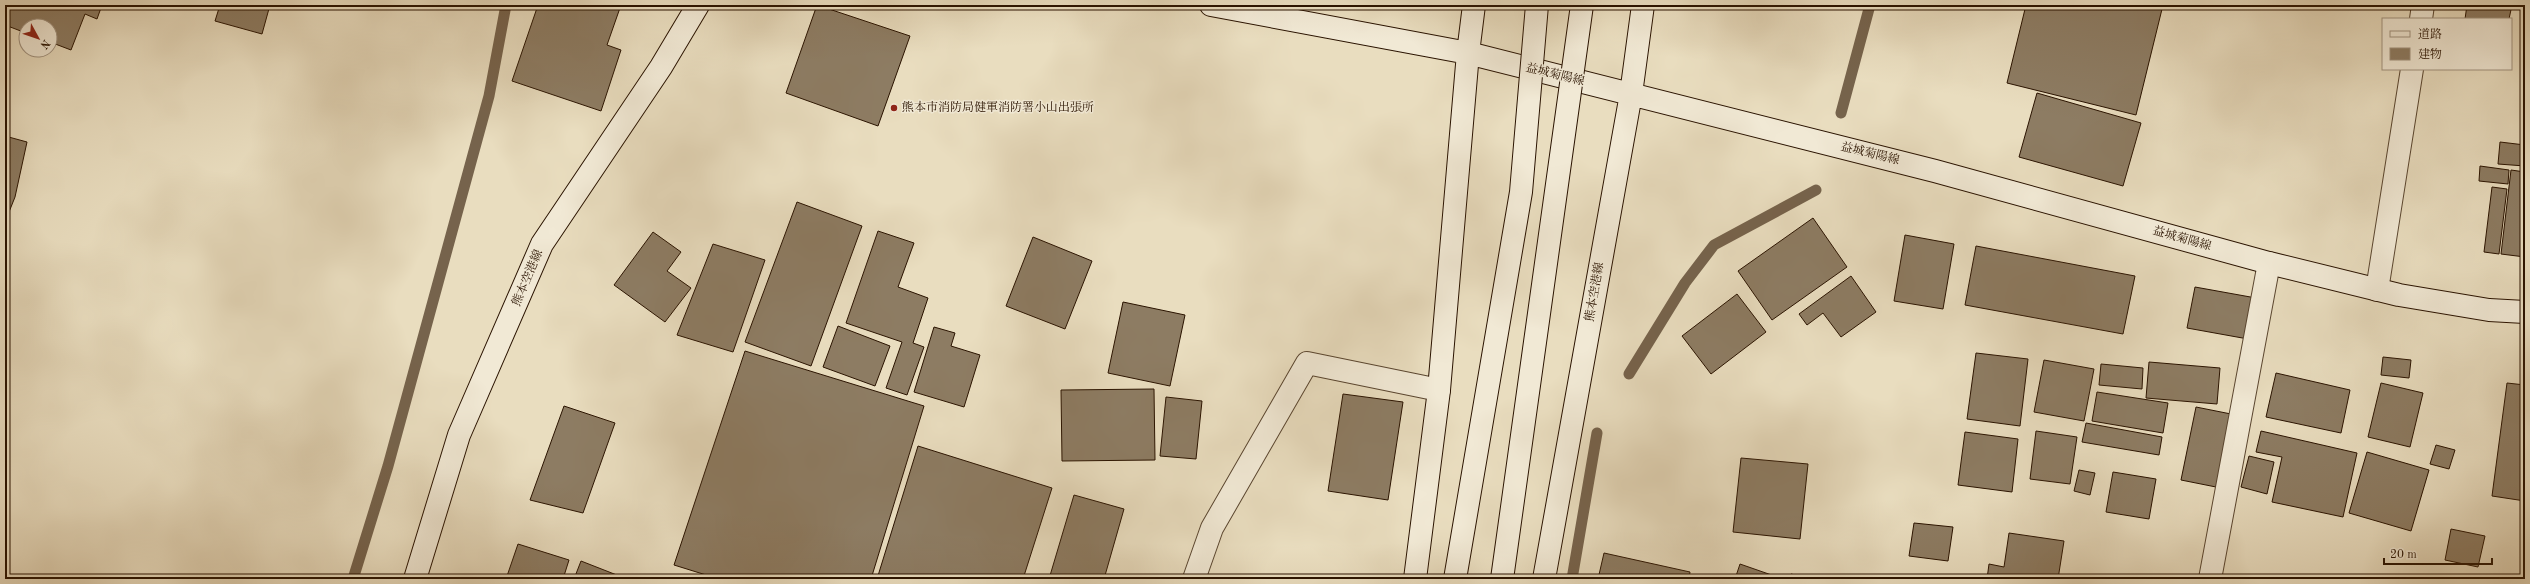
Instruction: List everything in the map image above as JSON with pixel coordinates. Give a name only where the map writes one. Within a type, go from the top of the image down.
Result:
[{"type":"main road","name":"熊本空港線","points":[[415,579],[460,435],[542,244],[661,67],[698,5]]},
{"type":"main road","name":"益城菊陽線","points":[[1212,5],[1468,53],[1935,171],[2269,263],[2377,290],[2489,310],[2525,312]]},
{"type":"main road","points":[[1415,579],[1439,390],[1468,53],[1474,5]]},
{"type":"main road","points":[[1455,579],[1521,192],[1537,5]]},
{"type":"main road","points":[[1502,579],[1582,5]]},
{"type":"main road","name":"熊本空港線","points":[[1544,579],[1631,94],[1642,5]]},
{"type":"main road","points":[[2420,18],[2423,5]]},
{"type":"main road","points":[[2377,290],[2412,70]]},
{"type":"main road","points":[[2210,579],[2269,263]]},
{"type":"main road","points":[[1194,579],[1212,528],[1307,363],[1439,390]]},
{"type":"building","points":[[5,5],[102,5],[97,19],[85,14],[71,50],[58,45],[58,18],[18,18],[18,30],[5,25]]},
{"type":"building","points":[[220,5],[270,5],[262,34],[215,21]]},
{"type":"building","points":[[538,5],[621,5],[607,45],[621,50],[601,111],[512,81]]},
{"type":"building","points":[[817,5],[910,36],[878,126],[786,93]]},
{"type":"building","points":[[2026,5],[2163,5],[2136,115],[2007,83]]},
{"type":"building","points":[[2467,5],[2512,5],[2509,18],[2465,18]]},
{"type":"building","points":[[2037,93],[2141,123],[2123,186],[2019,157]]},
{"type":"building","points":[[5,136],[27,142],[15,197],[5,222]]},
{"type":"building","points":[[2500,142],[2525,145],[2525,166],[2498,164]]},
{"type":"building","points":[[2480,166],[2509,170],[2508,184],[2479,181]]},
{"type":"building","points":[[2511,170],[2525,172],[2525,257],[2501,254]]},
{"type":"building","points":[[2492,187],[2507,189],[2499,254],[2484,252]]},
{"type":"building","points":[[797,202],[862,226],[811,366],[745,342]]},
{"type":"building","points":[[1813,218],[1847,267],[1772,320],[1738,271]]},
{"type":"building","points":[[878,231],[914,243],[898,287],[928,298],[913,343],[924,347],[907,395],[886,388],[902,342],[846,323]]},
{"type":"building","points":[[653,232],[681,252],[667,271],[691,288],[665,322],[614,285]]},
{"type":"building","points":[[1905,235],[1954,244],[1943,309],[1894,301]]},
{"type":"building","points":[[1033,237],[1092,261],[1065,329],[1006,306]]},
{"type":"building","points":[[713,244],[765,260],[733,352],[677,335]]},
{"type":"building","points":[[1976,246],[2135,276],[2123,334],[1965,305]]},
{"type":"building","points":[[1851,276],[1876,312],[1841,337],[1823,313],[1807,325],[1799,314]]},
{"type":"building","points":[[2195,287],[2256,298],[2248,339],[2187,328]]},
{"type":"building","points":[[1737,294],[1766,332],[1711,374],[1682,336]]},
{"type":"building","points":[[1123,302],[1185,315],[1170,386],[1108,373]]},
{"type":"building","points":[[838,326],[890,346],[875,386],[823,367]]},
{"type":"building","points":[[934,327],[955,333],[951,346],[980,355],[964,407],[914,392]]},
{"type":"building","points":[[745,351],[924,406],[871,579],[719,579],[674,565]]},
{"type":"building","points":[[1976,353],[2028,359],[2020,426],[1967,419]]},
{"type":"building","points":[[2383,357],[2411,360],[2409,378],[2381,375]]},
{"type":"building","points":[[2044,360],[2094,369],[2084,421],[2034,412]]},
{"type":"building","points":[[2149,362],[2220,368],[2217,404],[2146,398]]},
{"type":"building","points":[[2101,364],[2143,368],[2142,389],[2099,385]]},
{"type":"building","points":[[2276,373],[2350,390],[2341,433],[2266,417]]},
{"type":"building","points":[[2381,383],[2423,393],[2410,447],[2368,437]]},
{"type":"building","points":[[2507,383],[2525,385],[2525,501],[2492,496]]},
{"type":"building","points":[[1154,389],[1155,460],[1062,461],[1061,390]]},
{"type":"building","points":[[2097,392],[2168,403],[2163,433],[2092,421]]},
{"type":"building","points":[[1343,394],[1403,402],[1388,500],[1328,491]]},
{"type":"building","points":[[1166,397],[1202,401],[1196,459],[1160,456]]},
{"type":"building","points":[[564,406],[615,423],[583,513],[530,500]]},
{"type":"building","points":[[2196,407],[2231,414],[2216,487],[2181,480]]},
{"type":"building","points":[[2086,423],[2162,437],[2159,455],[2082,442]]},
{"type":"building","points":[[2036,431],[2077,437],[2070,484],[2030,479]]},
{"type":"building","points":[[2261,431],[2357,453],[2343,517],[2272,502],[2282,457],[2256,452]]},
{"type":"building","points":[[1965,432],[2018,439],[2012,492],[1958,485]]},
{"type":"building","points":[[2436,445],[2455,450],[2449,469],[2430,464]]},
{"type":"building","points":[[918,446],[1052,488],[1023,579],[877,579]]},
{"type":"building","points":[[2367,452],[2429,470],[2411,531],[2349,513]]},
{"type":"building","points":[[2249,456],[2274,462],[2267,494],[2241,487]]},
{"type":"building","points":[[1741,458],[1808,464],[1800,539],[1733,532]]},
{"type":"building","points":[[2079,470],[2095,473],[2090,495],[2074,491]]},
{"type":"building","points":[[2113,472],[2156,479],[2149,519],[2106,512]]},
{"type":"building","points":[[1074,495],[1124,509],[1104,579],[1049,579]]},
{"type":"building","points":[[1914,523],[1953,527],[1948,561],[1909,556]]},
{"type":"building","points":[[2451,529],[2485,536],[2478,567],[2445,560]]},
{"type":"building","points":[[2009,533],[2064,541],[2058,579],[1987,579],[1989,564],[2004,567]]},
{"type":"building","points":[[518,544],[569,560],[563,579],[506,579]]},
{"type":"building","points":[[1604,553],[1690,572],[1689,579],[1598,579]]},
{"type":"building","points":[[581,561],[627,579],[574,579]]},
{"type":"building","points":[[1740,564],[1783,579],[1735,579]]},
{"type":"building","points":[[1791,574],[1812,579],[1790,579]]},
{"type":"waterway","points":[[353,579],[388,466],[489,96],[506,5]]},
{"type":"waterway","points":[[1841,113],[1870,5]]},
{"type":"waterway","points":[[1629,374],[1685,283],[1714,245],[1816,190]]},
{"type":"waterway","points":[[1572,579],[1597,433]]},
{"type":"place","name":"熊本市消防局健軍消防署小山出張所","points":[[894,108]]}]
